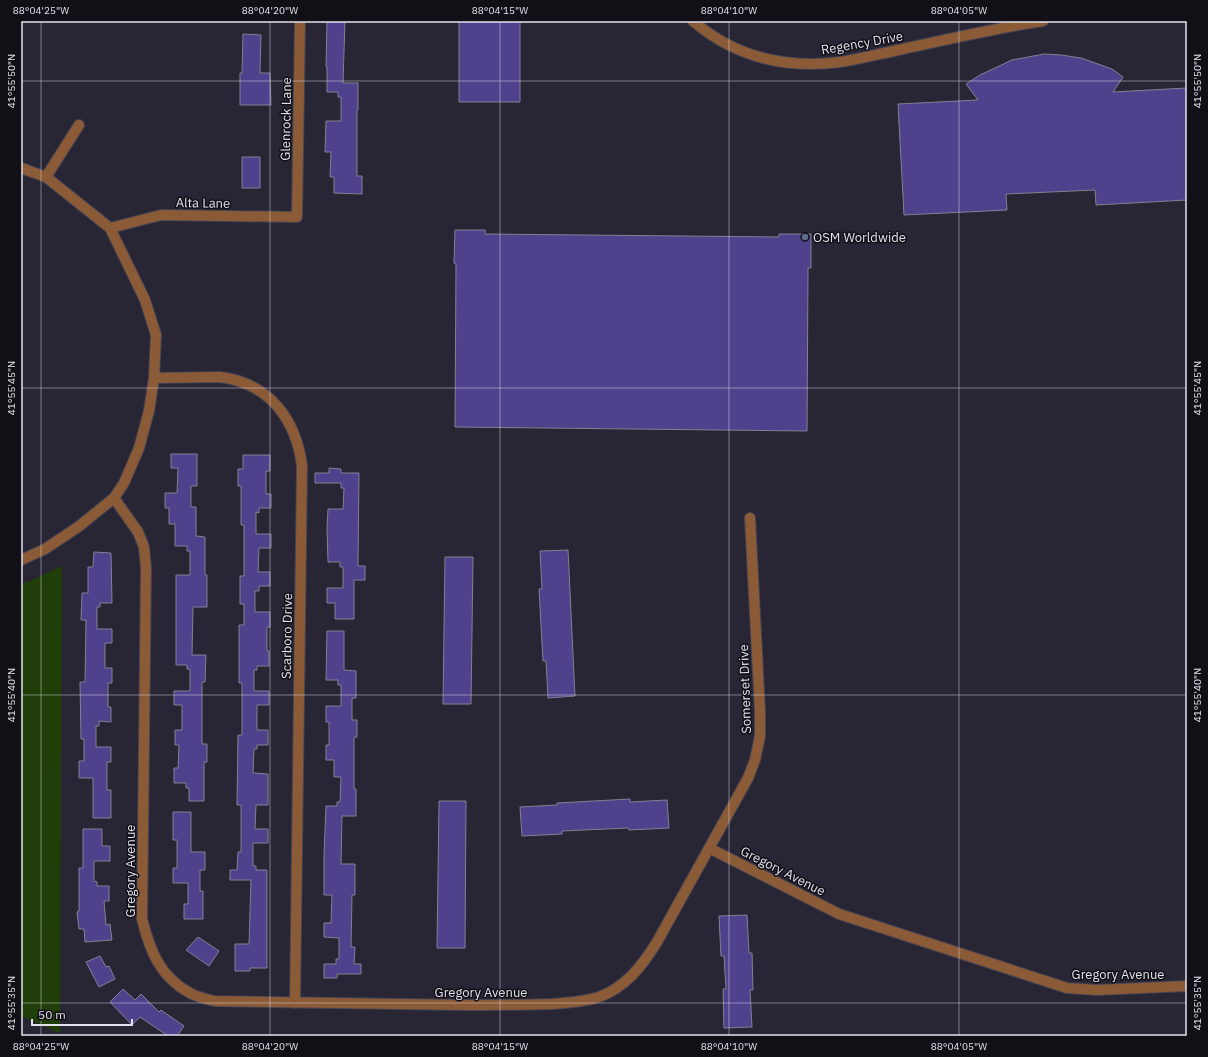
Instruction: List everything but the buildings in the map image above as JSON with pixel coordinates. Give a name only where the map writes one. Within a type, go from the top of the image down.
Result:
[{"type":"street","name":"Glenrock Lane","points":[[297,217],[300,21]]},
{"type":"street","name":"Regency Drive","points":[[693,21],[707,33],[737,50],[768,60],[800,64],[841,62],[1043,21]]},
{"type":"street","points":[[46,177],[79,125]]},
{"type":"street","points":[[21,168],[46,177],[110,228],[145,300],[156,335],[154,378],[149,411],[139,448],[124,483],[114,498],[78,527],[45,549],[21,560]]},
{"type":"street","name":"Alta Lane","points":[[110,228],[161,215],[297,217]]},
{"type":"street","name":"Scarboro Drive","points":[[154,378],[220,377],[246,384],[267,396],[277,406],[291,426],[298,446],[302,466],[295,1003]]},
{"type":"street","name":"Gregory Avenue","points":[[114,498],[138,532],[144,547],[146,568],[142,919],[148,942],[154,957],[169,977],[181,988],[192,994],[214,1001],[529,1005],[568,1003],[599,997],[626,982],[647,959],[709,848],[839,914],[1067,988],[1097,990],[1187,986]]},
{"type":"street","name":"Somerset Drive","points":[[709,848],[748,778],[755,760],[760,736],[750,518]]},
{"type":"green space","points":[[62,566],[60,1033],[21,1016],[21,584]]},
{"type":"place","name":"OSM Worldwide","points":[[805,237]]}]
